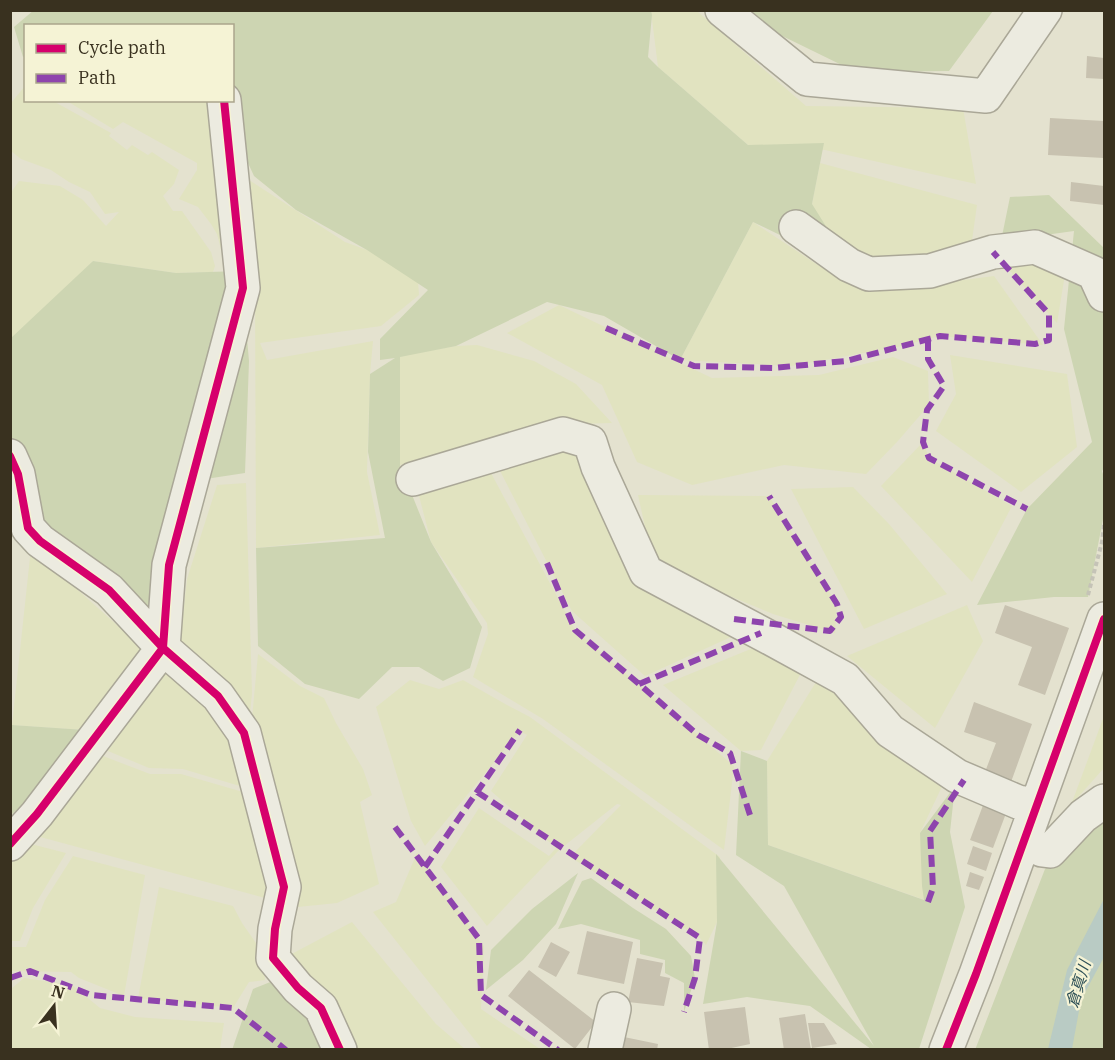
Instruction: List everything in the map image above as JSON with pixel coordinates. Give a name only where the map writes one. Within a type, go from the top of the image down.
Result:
[{"type":"street","points":[[722,10],[807,79],[986,96],[1045,10]]},
{"type":"street","points":[[10,844],[37,814],[163,648],[169,566],[243,288],[224,102]]},
{"type":"street","points":[[796,227],[849,265],[869,274],[930,271],[993,252],[1035,247],[1094,273],[1104,295]]},
{"type":"street","points":[[413,479],[563,434],[590,442],[598,467],[646,572],[845,679],[890,731],[957,776],[1018,802],[1037,805]]},
{"type":"street","points":[[10,456],[18,474],[28,528],[40,541],[109,590],[163,648],[218,696],[244,733],[284,887],[275,930],[273,958],[298,988],[321,1008],[340,1050]]},
{"type":"street","points":[[946,1050],[976,974],[1104,619]]},
{"type":"street","points":[[1024,842],[1050,851],[1083,816],[1104,801]]},
{"type":"street","points":[[605,1050],[614,1010]]},
{"type":"green space","points":[[34,10],[651,11],[648,57],[748,145],[824,143],[812,204],[854,271],[753,222],[680,360],[604,316],[547,302],[456,346],[400,357],[400,465],[431,542],[482,627],[470,668],[443,681],[419,667],[392,667],[359,699],[305,684],[258,646],[256,548],[385,538],[368,452],[370,374],[395,358],[380,360],[380,339],[428,290],[367,250],[296,210],[254,176],[238,141],[233,102],[234,24],[24,24],[23,57],[14,27]]},
{"type":"green space","points":[[651,11],[697,11],[806,106],[963,108],[976,184],[825,150],[748,145],[658,67]]},
{"type":"green space","points":[[745,11],[993,11],[949,71],[856,72],[768,29]]},
{"type":"green space","points":[[24,87],[24,102],[55,102],[111,133],[109,136],[127,150],[132,145],[148,155],[152,152],[179,170],[174,184],[163,196],[173,211],[182,211],[211,252],[215,266],[213,272],[176,273],[93,261],[11,344],[10,194],[19,181],[60,186],[83,200],[106,226],[119,212],[105,214],[90,192],[51,170],[21,159],[11,151],[11,103]]},
{"type":"green space","points":[[69,102],[224,102],[224,261],[217,234],[211,224],[198,207],[179,199],[197,170],[197,163],[123,122],[113,129]]},
{"type":"green space","points":[[820,163],[977,205],[969,262],[854,271],[811,216]]},
{"type":"green space","points":[[249,180],[345,242],[417,268],[419,295],[381,326],[260,343],[267,360],[373,341],[367,472],[380,535],[256,548],[255,288]]},
{"type":"green space","points":[[1049,195],[1104,248],[1104,468],[1102,471],[1104,514],[1088,597],[1054,597],[977,605],[1027,509],[1092,442],[1064,329],[1074,231],[1001,241],[1010,197]]},
{"type":"green space","points":[[753,222],[833,275],[887,290],[994,276],[1043,345],[940,336],[897,347],[791,366],[680,360]]},
{"type":"green space","points":[[1070,244],[1057,323],[993,252]]},
{"type":"green space","points":[[93,261],[176,273],[241,271],[249,361],[245,473],[199,480],[164,641],[40,541],[11,446],[11,338]]},
{"type":"green space","points":[[559,305],[712,378],[819,375],[893,357],[928,371],[929,405],[866,474],[784,465],[692,485],[637,462],[602,385],[507,333]]},
{"type":"green space","points":[[477,345],[534,361],[576,384],[612,423],[548,425],[473,455],[400,465],[393,453],[399,356],[456,346]]},
{"type":"green space","points":[[950,355],[1067,374],[1077,447],[1021,492],[936,431],[956,394]]},
{"type":"green space","points":[[923,442],[929,458],[1012,506],[972,582],[881,486]]},
{"type":"green space","points":[[589,448],[646,572],[742,632],[645,676],[572,611],[498,467],[518,452]]},
{"type":"green space","points":[[474,468],[491,473],[575,630],[734,766],[724,850],[543,719],[473,677],[488,634],[487,623],[431,542],[417,488]]},
{"type":"green space","points":[[246,483],[252,693],[243,787],[183,769],[149,768],[108,751],[180,640],[187,579],[217,485]]},
{"type":"green space","points":[[853,487],[889,524],[947,594],[864,629],[791,489]]},
{"type":"green space","points":[[638,495],[769,496],[837,604],[835,633],[773,614],[689,579],[651,554]]},
{"type":"green space","points":[[31,548],[147,652],[85,730],[12,725]]},
{"type":"green space","points":[[967,605],[983,641],[935,728],[847,656]]},
{"type":"green space","points":[[765,643],[804,667],[761,750],[741,751],[663,685]]},
{"type":"green space","points":[[258,654],[300,686],[324,698],[363,769],[372,795],[360,802],[379,884],[337,903],[298,907],[33,835],[103,756],[150,774],[181,774],[260,797],[250,740]]},
{"type":"green space","points":[[821,674],[946,778],[920,833],[925,900],[768,845],[767,761]]},
{"type":"green space","points":[[410,680],[439,689],[463,680],[530,717],[720,857],[717,922],[706,945],[700,938],[570,857],[621,805],[617,804],[559,850],[487,926],[441,867],[479,808],[549,856],[556,848],[491,791],[527,735],[520,731],[425,846],[411,821],[376,707]]},
{"type":"green space","points":[[1104,716],[1104,768],[1071,805]]},
{"type":"green space","points":[[10,726],[85,730],[35,794],[11,815]]},
{"type":"green space","points":[[741,751],[767,761],[768,845],[924,900],[920,833],[955,786],[950,832],[965,907],[919,1049],[871,1049],[810,1006],[747,997],[703,1004],[717,922],[716,854],[874,1046],[784,886],[736,855]]},
{"type":"green space","points":[[1104,817],[1104,1049],[975,1050],[1045,869]]},
{"type":"green space","points":[[27,843],[66,853],[33,908],[20,941],[11,941],[10,855]]},
{"type":"green space","points":[[417,853],[484,946],[481,1009],[540,1049],[482,1049],[373,912],[396,902]]},
{"type":"green space","points":[[73,856],[145,875],[124,996],[79,978],[71,972],[11,971],[11,947],[26,947],[45,900]]},
{"type":"green space","points":[[578,873],[556,924],[523,960],[486,990],[491,950],[532,909]]},
{"type":"green space","points":[[591,878],[666,929],[691,956],[695,978],[684,1012],[684,983],[665,973],[665,960],[640,954],[640,940],[581,924],[558,929],[582,881]]},
{"type":"green space","points":[[159,887],[233,906],[263,953],[265,980],[249,982],[233,1008],[138,998]]},
{"type":"green space","points":[[352,922],[436,1024],[465,1049],[340,1049],[284,958]]},
{"type":"green space","points":[[288,975],[333,1050],[232,1050],[253,989]]},
{"type":"green space","points":[[24,978],[72,985],[100,1008],[135,1017],[224,1023],[220,1049],[11,1049],[11,989]]},
{"type":"water","name":"倉真川","points":[[1104,899],[1104,957],[1081,1000],[1072,1049],[1048,1049],[1067,970]]},
{"type":"building","points":[[1087,56],[1104,58],[1104,79],[1086,78]]},
{"type":"building","points":[[1050,118],[1104,121],[1104,158],[1048,155]]},
{"type":"building","points":[[1071,182],[1104,186],[1104,205],[1070,201]]},
{"type":"building","points":[[1005,605],[1069,628],[1045,695],[1018,685],[1032,647],[995,633]]},
{"type":"building","points":[[974,702],[1032,724],[1011,782],[985,772],[996,743],[964,732]]},
{"type":"building","points":[[985,800],[1008,808],[993,848],[970,840]]},
{"type":"building","points":[[973,846],[992,853],[986,871],[967,864]]},
{"type":"building","points":[[970,872],[984,877],[979,890],[966,886]]},
{"type":"building","points":[[587,931],[633,942],[624,984],[577,974]]},
{"type":"building","points":[[551,942],[570,952],[556,977],[538,967]]},
{"type":"building","points":[[637,958],[663,963],[660,976],[670,978],[664,1006],[628,1002]]},
{"type":"building","points":[[529,970],[596,1022],[575,1049],[508,996]]},
{"type":"building","points":[[745,1007],[750,1044],[722,1050],[709,1050],[704,1012]]},
{"type":"building","points":[[805,1014],[811,1050],[784,1050],[779,1018]]},
{"type":"building","points":[[808,1023],[824,1023],[837,1044],[812,1048]]},
{"type":"building","points":[[624,1037],[658,1044],[657,1050],[621,1050]]},
{"type":"marked path","points":[[606,328],[694,366],[773,368],[846,361],[940,336],[1035,344],[1049,340],[1049,314],[993,252]]},
{"type":"marked path","points":[[928,339],[928,359],[944,386],[927,410],[923,442],[929,458],[1027,509]]},
{"type":"marked path","points":[[734,619],[830,631],[841,617],[837,604],[769,496]]},
{"type":"marked path","points":[[547,563],[575,630],[639,684]]},
{"type":"marked path","points":[[750,815],[730,753],[698,735],[639,684],[761,633]]},
{"type":"marked path","points":[[425,867],[520,730]]},
{"type":"marked path","points":[[928,902],[933,888],[930,831],[964,780]]},
{"type":"marked path","points":[[477,792],[700,938],[695,978],[684,1012]]},
{"type":"marked path","points":[[395,827],[479,939],[481,995],[558,1050]]},
{"type":"marked path","points":[[10,978],[30,971],[91,995],[233,1008],[286,1050]]},
{"type":"cycle path","points":[[10,844],[37,814],[163,648],[169,565],[243,288],[224,102]]},
{"type":"cycle path","points":[[10,456],[18,474],[28,528],[40,541],[109,590],[163,648],[218,696],[244,733],[284,887],[275,929],[273,958],[298,988],[321,1008],[340,1050]]},
{"type":"cycle path","points":[[946,1050],[976,974],[1104,619]]}]
